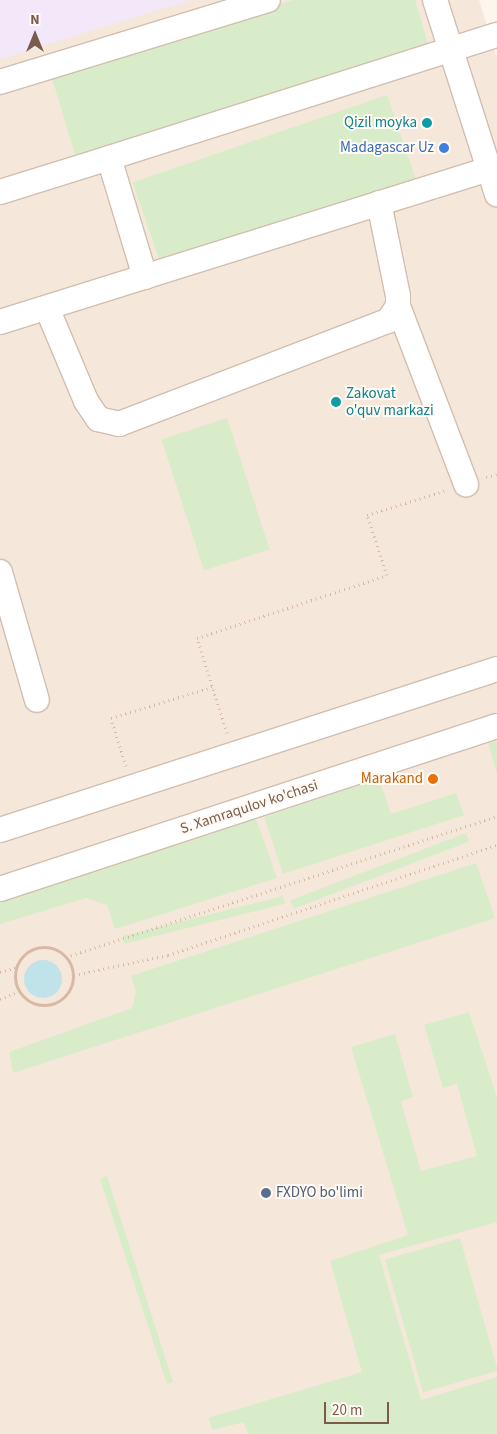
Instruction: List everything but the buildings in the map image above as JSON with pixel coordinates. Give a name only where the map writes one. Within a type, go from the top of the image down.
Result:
[{"type":"street","points":[[0,82],[268,0]]},
{"type":"street","points":[[435,0],[497,194]]},
{"type":"street","points":[[0,192],[497,36]]},
{"type":"street","points":[[109,158],[145,277]]},
{"type":"street","points":[[2,314],[47,308],[489,169]]},
{"type":"street","points":[[379,204],[398,306],[466,484]]},
{"type":"street","points":[[47,308],[86,402],[98,419],[119,424],[388,321],[398,306]]},
{"type":"street","points":[[0,572],[37,700]]},
{"type":"street","points":[[0,830],[497,669]]},
{"type":"street","name":"S. Xamraqulov ko'chasi","points":[[0,889],[497,726]]},
{"type":"path","points":[[234,755],[197,638],[387,575],[367,515],[497,474]]},
{"type":"path","points":[[133,788],[110,718],[212,687]]},
{"type":"path","points":[[66,957],[497,816]]},
{"type":"path","points":[[74,975],[168,956],[497,845]]},
{"type":"path","points":[[49,947],[66,957],[74,975],[67,994],[50,1004],[30,1002],[20,991],[15,977],[17,967],[22,958],[38,948],[49,947]]},
{"type":"path","points":[[0,972],[17,967]]},
{"type":"path","points":[[0,999],[20,991]]},
{"type":"shaded area","points":[[0,0],[479,0],[497,58],[497,1434],[0,1434]]},
{"type":"shaded area","points":[[0,0],[190,0],[0,59]]},
{"type":"green space","points":[[293,0],[415,0],[429,47],[76,158],[51,75]]},
{"type":"green space","points":[[387,95],[418,185],[164,272],[133,183]]},
{"type":"green space","points":[[227,418],[270,549],[204,571],[161,439]]},
{"type":"green space","points":[[497,741],[497,775],[488,743]]},
{"type":"green space","points":[[379,779],[391,814],[456,793],[464,815],[283,874],[264,817]]},
{"type":"green space","points":[[255,816],[277,878],[115,929],[107,905],[86,898],[0,924],[0,899]]},
{"type":"green space","points":[[466,833],[469,841],[294,909],[290,900]]},
{"type":"green space","points":[[476,863],[495,918],[13,1073],[9,1052],[132,1008],[136,992],[131,976]]},
{"type":"green space","points":[[283,896],[285,904],[125,944],[123,936]]},
{"type":"green space","points":[[469,1012],[497,1097],[497,1222],[379,1255],[421,1400],[497,1377],[497,1434],[248,1434],[244,1422],[213,1430],[208,1418],[362,1372],[330,1261],[408,1235],[351,1047],[395,1034],[413,1097],[401,1101],[421,1171],[477,1156],[457,1084],[443,1088],[424,1025]]},
{"type":"green space","points":[[107,1176],[173,1382],[167,1384],[100,1179]]},
{"type":"green space","points":[[460,1238],[497,1371],[423,1392],[385,1259]]},
{"type":"water","points":[[43,960],[57,965],[62,979],[57,993],[43,998],[29,993],[24,979],[29,965]]},
{"type":"place","name":"Qizil moyka","points":[[427,123]]},
{"type":"place","name":"Madagascar Uz","points":[[444,148]]},
{"type":"place","name":"Zakovat o'quv markazi","points":[[336,402]]},
{"type":"place","name":"Marakand","points":[[433,779]]},
{"type":"place","name":"FXDYO bo'limi","points":[[266,1193]]}]
